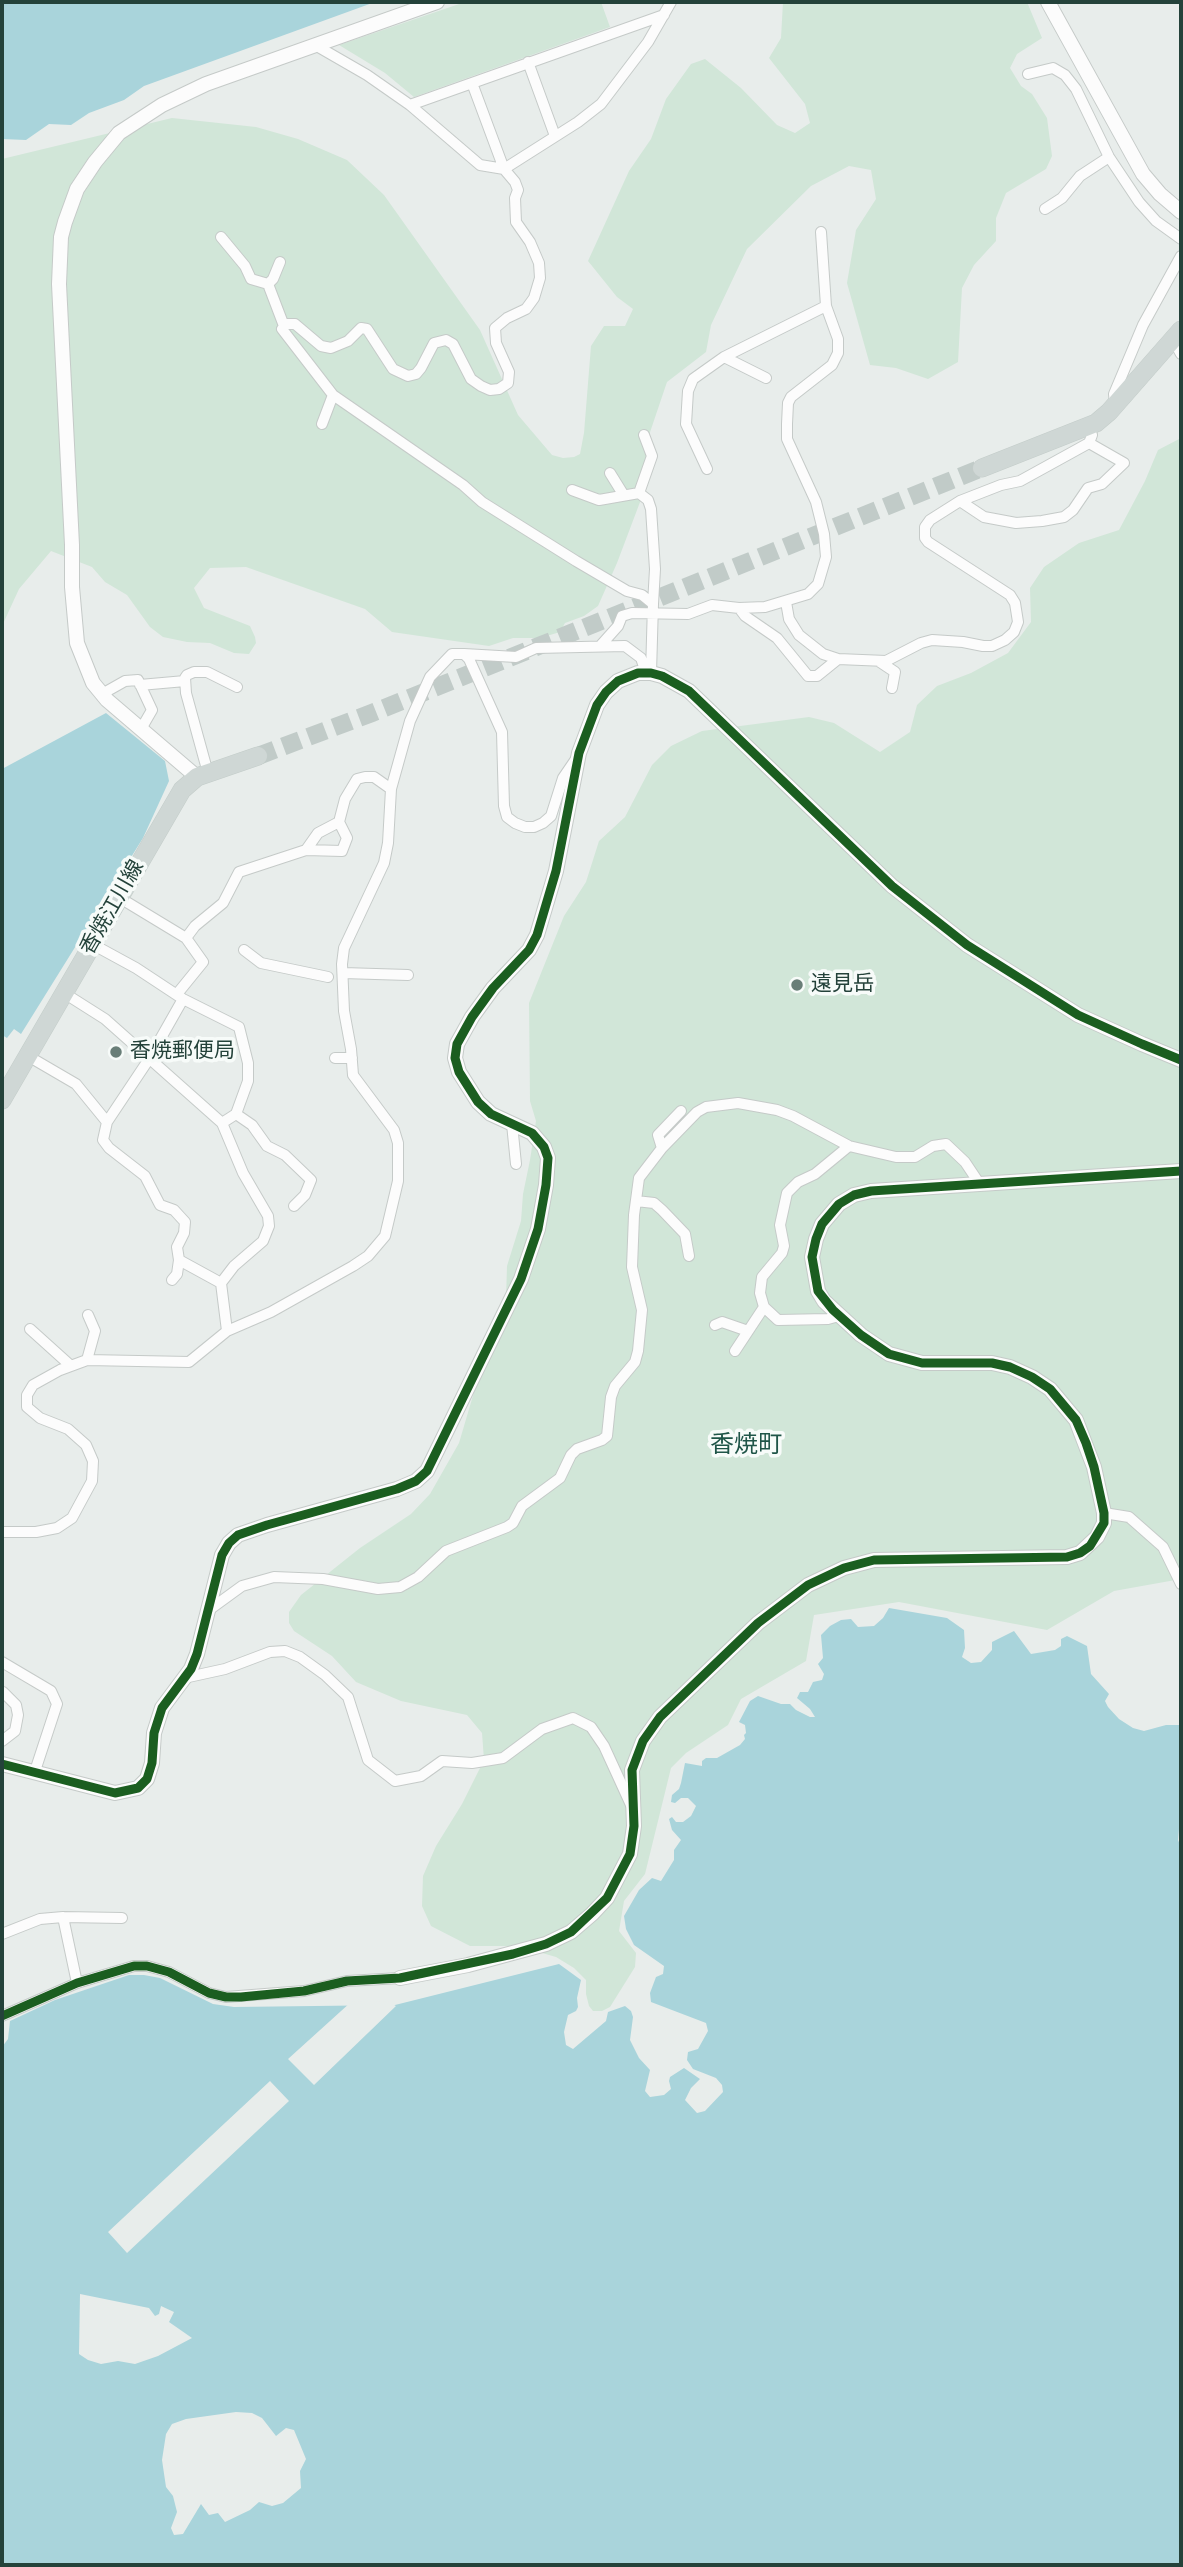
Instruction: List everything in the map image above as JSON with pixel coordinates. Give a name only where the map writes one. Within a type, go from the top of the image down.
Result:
[{"type":"main road","points":[[982,468],[1089,435],[1178,341]]},
{"type":"main road","name":"香焼江川線","points":[[2,1100],[178,795],[187,784],[202,775],[258,756]]},
{"type":"street","points":[[202,775],[141,729],[102,694],[93,682],[82,657],[74,621],[59,284],[61,237],[71,203],[95,162],[119,133],[151,112],[206,83],[437,2]]},
{"type":"street","points":[[315,45],[367,75],[410,105],[480,165],[504,169],[601,104],[648,42],[671,2]]},
{"type":"street","points":[[1048,2],[1143,174],[1160,194],[1181,212]]},
{"type":"street","points":[[410,105],[664,15]]},
{"type":"street","points":[[528,62],[555,136]]},
{"type":"street","points":[[1028,74],[1053,68],[1065,75],[1076,89],[1109,157],[1139,202],[1156,221],[1181,239]]},
{"type":"street","points":[[284,326],[295,324],[321,346],[331,348],[348,341],[360,328],[367,329],[393,369],[408,376],[416,374],[421,368],[434,343],[446,340],[453,344],[471,379],[490,390],[504,387],[510,378],[496,343],[495,328],[507,318],[526,309],[534,298],[540,278],[539,262],[530,242],[516,222],[515,183],[504,169],[472,83]]},
{"type":"street","points":[[1045,209],[1062,198],[1080,176],[1109,157]]},
{"type":"street","points":[[601,645],[618,626],[622,616],[632,613],[653,610],[688,614],[712,605],[765,607],[808,594],[818,584],[826,557],[824,534],[816,502],[787,439],[788,403],[791,397],[832,365],[838,353],[838,339],[826,306],[821,232]]},
{"type":"street","points":[[221,237],[251,279],[268,284]]},
{"type":"street","points":[[1115,405],[1117,385],[1143,325],[1181,256]]},
{"type":"street","points":[[268,284],[280,262]]},
{"type":"street","points":[[268,284],[284,326],[283,333],[333,395],[412,448],[482,502],[627,591],[642,595],[653,610]]},
{"type":"street","points":[[707,469],[686,424],[688,391],[693,379],[724,357],[826,306]]},
{"type":"street","points":[[724,357],[766,378]]},
{"type":"street","points":[[322,424],[333,395]]},
{"type":"street","points":[[639,492],[652,456],[644,435]]},
{"type":"street","points":[[786,602],[789,619],[799,635],[823,654],[838,659],[880,662],[932,640],[992,646],[1005,640],[1016,627],[1018,611],[1010,596],[931,544],[926,538],[927,522],[960,501],[1001,485],[1020,481],[1089,435],[1124,463],[1102,484],[1088,488],[1073,510],[1064,517],[1042,522],[1016,523],[984,517],[960,501]]},
{"type":"street","points":[[610,473],[623,494]]},
{"type":"street","points":[[572,489],[599,500],[639,492],[648,500],[655,569],[649,673]]},
{"type":"street","points":[[739,608],[777,638],[808,676],[817,676],[838,659]]},
{"type":"street","points":[[2,1532],[36,1532],[57,1528],[72,1518],[93,1481],[93,1461],[86,1444],[68,1429],[34,1414],[26,1404],[27,1395],[33,1385],[87,1360],[189,1362],[227,1331],[279,1307],[353,1266],[368,1256],[385,1236],[398,1181],[397,1136],[354,1080],[344,1011],[344,948],[384,863],[391,789],[423,687],[437,668],[452,654],[516,657],[536,649],[601,645],[625,646],[641,658],[649,673]]},
{"type":"street","points":[[464,654],[480,679],[502,732],[503,806],[511,820],[525,827],[534,827],[551,816],[563,778],[579,753]]},
{"type":"street","points":[[880,662],[895,672],[892,688]]},
{"type":"street","points":[[202,775],[186,693],[187,675],[207,672],[237,687]]},
{"type":"street","points":[[2,1764],[116,1793],[138,1788],[147,1779],[152,1763],[154,1733],[162,1708],[184,1678],[197,1654],[222,1555],[233,1538],[267,1525],[397,1489],[416,1481],[427,1471],[521,1279],[538,1229],[546,1185],[547,1153],[532,1133],[491,1114],[478,1102],[465,1085],[456,1058],[457,1044],[493,988],[529,950],[537,935],[556,871],[579,753],[597,705],[606,692],[622,679],[649,673],[677,683],[700,700],[892,886],[967,946],[1078,1015],[1181,1060]]},
{"type":"street","points":[[102,694],[125,681],[138,680],[152,710],[141,729]]},
{"type":"street","points":[[140,685],[185,681]]},
{"type":"street","points":[[306,850],[318,833],[339,822],[345,799],[357,779],[371,776],[391,789]]},
{"type":"street","points":[[186,938],[195,926],[223,903],[239,872],[306,850],[342,851],[347,838],[339,822]]},
{"type":"street","points":[[120,898],[186,938],[203,962],[180,997],[149,1059],[107,1122],[103,1140],[109,1148],[145,1176],[160,1205],[174,1210],[185,1222],[177,1251],[177,1274],[172,1280]]},
{"type":"street","points":[[92,944],[136,968],[180,997],[239,1027],[249,1073],[236,1114],[222,1124]]},
{"type":"street","points":[[244,950],[261,963],[328,977]]},
{"type":"street","points":[[343,973],[408,975]]},
{"type":"street","points":[[64,993],[105,1019],[222,1124],[243,1173],[268,1216],[269,1226],[263,1241],[234,1266],[221,1283],[227,1331]]},
{"type":"street","points":[[28,1056],[76,1084],[107,1122]]},
{"type":"street","points":[[335,1058],[352,1058]]},
{"type":"street","points":[[209,1610],[242,1586],[274,1577],[323,1579],[378,1589],[400,1587],[418,1577],[446,1551],[513,1523],[522,1506],[560,1478],[571,1455],[577,1449],[607,1436],[615,1385],[635,1362],[639,1342],[642,1310],[632,1267],[639,1178],[662,1148],[697,1112],[716,1104],[738,1103],[777,1110],[849,1146],[866,1152],[907,1158],[915,1157],[933,1146],[946,1144],[964,1162],[979,1183]]},
{"type":"street","points":[[662,1148],[658,1135],[681,1111]]},
{"type":"street","points":[[236,1114],[252,1125],[267,1146],[285,1156],[311,1180],[305,1195],[294,1206]]},
{"type":"street","points":[[512,1124],[516,1164]]},
{"type":"street","points":[[839,1316],[784,1322],[773,1317],[764,1307],[760,1293],[762,1277],[782,1253],[784,1246],[780,1225],[787,1193],[798,1182],[815,1174],[849,1146]]},
{"type":"street","points":[[2,2016],[77,1983],[122,1969],[147,1966],[169,1972],[209,1993],[226,1997],[304,1991],[347,1981],[400,1978],[513,1954],[546,1944],[570,1932],[607,1898],[630,1854],[634,1826],[632,1770],[637,1753],[660,1717],[758,1623],[808,1585],[844,1568],[874,1560],[1067,1557],[1090,1546],[1104,1523],[1094,1467],[1076,1420],[1050,1388],[1010,1367],[992,1363],[922,1363],[889,1354],[839,1316],[818,1291],[812,1257],[822,1224],[839,1203],[871,1191],[1181,1171]]},
{"type":"street","points":[[636,1201],[654,1203],[662,1210],[685,1234],[689,1256]]},
{"type":"street","points":[[179,1260],[189,1268],[221,1283]]},
{"type":"street","points":[[735,1350],[764,1307]]},
{"type":"street","points":[[87,1360],[95,1331],[89,1315]]},
{"type":"street","points":[[715,1325],[722,1322],[748,1331]]},
{"type":"street","points":[[30,1329],[71,1366]]},
{"type":"street","points":[[1104,1513],[1129,1517],[1163,1546],[1181,1584]]},
{"type":"street","points":[[184,1678],[225,1669],[270,1652],[285,1651],[300,1657],[325,1675],[348,1697],[369,1760],[395,1781],[421,1776],[442,1761],[472,1763],[503,1758],[542,1729],[573,1718],[591,1727],[604,1746],[633,1809]]},
{"type":"street","points":[[2,1662],[51,1691],[57,1704],[35,1771]]},
{"type":"street","points":[[2,1741],[15,1731],[18,1715],[16,1705],[3,1692]]},
{"type":"street","points":[[63,1917],[77,1983]]},
{"type":"street","points":[[2,1934],[40,1919],[122,1918]]},
{"type":"green space","points":[[465,2],[601,2],[610,27],[414,97],[385,73],[339,45]]},
{"type":"green space","points":[[783,2],[1027,2],[1042,38],[1017,54],[1010,68],[1021,86],[1032,94],[1047,118],[1052,156],[1046,169],[1006,193],[996,218],[996,241],[974,265],[962,288],[958,362],[928,379],[896,368],[870,365],[847,283],[856,230],[876,199],[871,170],[849,166],[811,186],[747,249],[711,325],[706,352],[667,382],[645,447],[651,473],[598,606],[584,616],[565,623],[560,632],[540,638],[513,638],[489,646],[392,632],[365,609],[246,567],[210,568],[194,588],[204,608],[250,626],[255,637],[256,643],[249,654],[234,653],[210,643],[163,637],[150,627],[127,595],[105,582],[92,567],[51,551],[19,589],[2,626],[2,159],[172,118],[256,127],[298,139],[347,160],[384,195],[480,330],[518,415],[552,455],[574,457],[580,454],[584,433],[591,346],[604,326],[625,326],[633,309],[617,297],[588,261],[629,171],[651,139],[666,99],[691,64],[705,59],[741,88],[777,125],[795,133],[810,123],[805,104],[769,58],[781,38]]},
{"type":"green space","points":[[1181,438],[1181,1579],[1114,1591],[1047,1630],[899,1602],[814,1615],[806,1661],[741,1699],[728,1725],[686,1753],[671,1768],[645,1874],[624,1901],[619,1931],[636,1953],[635,1967],[610,2007],[593,2011],[586,1994],[586,1980],[574,1968],[556,1957],[518,1946],[470,1946],[431,1926],[422,1906],[423,1876],[436,1846],[462,1804],[484,1760],[482,1733],[467,1715],[401,1701],[356,1682],[332,1656],[294,1631],[289,1623],[289,1612],[301,1595],[360,1548],[411,1514],[430,1494],[459,1443],[506,1299],[507,1266],[521,1221],[536,1121],[530,1101],[529,1003],[564,916],[586,882],[599,841],[625,817],[652,765],[671,746],[702,731],[809,717],[834,723],[880,752],[910,732],[917,705],[937,686],[971,673],[1008,653],[1031,622],[1030,588],[1044,567],[1079,543],[1119,530],[1158,450]]},
{"type":"water","points":[[2,2],[375,2],[144,86],[124,100],[89,113],[71,125],[49,124],[26,140],[2,139]]},
{"type":"water","points":[[106,713],[165,761],[169,781],[143,838],[21,1034],[14,1029],[7,1038],[2,1035],[2,769]]},
{"type":"water","points":[[889,1608],[947,1618],[964,1630],[965,1648],[962,1657],[971,1663],[981,1662],[992,1650],[992,1642],[1014,1631],[1031,1654],[1055,1650],[1061,1646],[1061,1639],[1067,1636],[1087,1646],[1091,1674],[1109,1694],[1105,1701],[1119,1719],[1144,1731],[1166,1725],[1181,1725],[1181,1826],[1178,1840],[1181,1847],[1181,2565],[2,2565],[2,2047],[8,2039],[10,2021],[55,2000],[129,1975],[160,1978],[213,2004],[234,2007],[395,2005],[559,1964],[581,1980],[578,2007],[568,2015],[564,2032],[566,2045],[573,2049],[606,2021],[608,2012],[625,2006],[633,2017],[630,2040],[639,2058],[650,2070],[645,2091],[650,2097],[664,2095],[671,2089],[670,2077],[684,2068],[700,2079],[685,2100],[697,2113],[705,2111],[723,2092],[722,2085],[716,2078],[693,2069],[687,2060],[688,2052],[698,2049],[708,2031],[706,2023],[651,2002],[650,1993],[656,1977],[663,1974],[664,1966],[634,1945],[626,1929],[624,1916],[639,1890],[652,1878],[661,1881],[674,1860],[674,1850],[681,1840],[672,1830],[669,1819],[672,1817],[676,1822],[683,1822],[691,1816],[696,1806],[688,1798],[671,1802],[672,1795],[679,1789],[685,1763],[702,1766],[702,1761],[706,1758],[717,1758],[740,1745],[746,1733],[745,1725],[739,1722],[750,1701],[758,1696],[781,1704],[790,1704],[796,1710],[815,1717],[797,1698],[800,1692],[808,1692],[813,1682],[822,1680],[824,1674],[818,1664],[823,1658],[821,1635],[841,1620],[851,1619],[858,1627],[874,1626]],"holes":[[[80,2294],[149,2308],[155,2316],[159,2314],[161,2306],[174,2312],[169,2322],[192,2338],[158,2356],[135,2364],[118,2361],[101,2364],[88,2360],[79,2354]],[[236,2412],[252,2413],[262,2418],[276,2436],[286,2428],[294,2430],[306,2459],[300,2471],[301,2488],[283,2503],[272,2506],[259,2502],[250,2510],[225,2522],[218,2513],[209,2515],[201,2504],[183,2534],[174,2535],[171,2528],[177,2512],[173,2496],[166,2487],[162,2460],[166,2434],[172,2424],[186,2419]]]},
{"type":"pier","points":[[387,2001],[396,2006],[314,2085],[288,2059],[351,2002]]},
{"type":"pier","points":[[270,2081],[289,2101],[127,2253],[108,2232]]},
{"type":"tunnel","points":[[258,756],[372,713],[982,468]]},
{"type":"cycle path","points":[[2,1764],[115,1793],[138,1788],[147,1779],[152,1763],[154,1733],[162,1708],[191,1669],[197,1654],[222,1555],[229,1543],[238,1535],[267,1525],[397,1489],[416,1481],[427,1471],[521,1279],[538,1229],[548,1158],[544,1147],[532,1133],[491,1114],[478,1102],[459,1072],[455,1058],[457,1044],[493,988],[529,950],[537,935],[556,871],[579,753],[597,705],[618,681],[638,673],[651,673],[689,691],[892,886],[967,945],[1078,1015],[1181,1060]]},
{"type":"cycle path","points":[[2,2016],[77,1983],[134,1966],[147,1966],[169,1972],[209,1993],[241,1997],[304,1991],[347,1981],[400,1978],[513,1954],[546,1944],[571,1932],[607,1898],[630,1854],[634,1826],[632,1770],[643,1741],[660,1717],[758,1623],[808,1585],[844,1568],[874,1560],[1067,1557],[1090,1546],[1104,1523],[1094,1467],[1086,1443],[1076,1420],[1050,1389],[1010,1367],[992,1363],[922,1363],[889,1354],[861,1335],[833,1310],[818,1291],[812,1257],[822,1224],[839,1204],[854,1195],[871,1191],[1181,1171]]},
{"type":"place","name":"遠見岳","points":[[797,985]]},
{"type":"place","name":"香焼郵便局","points":[[116,1052]]},
{"type":"district","name":"香焼町","points":[[746,1446]]}]
